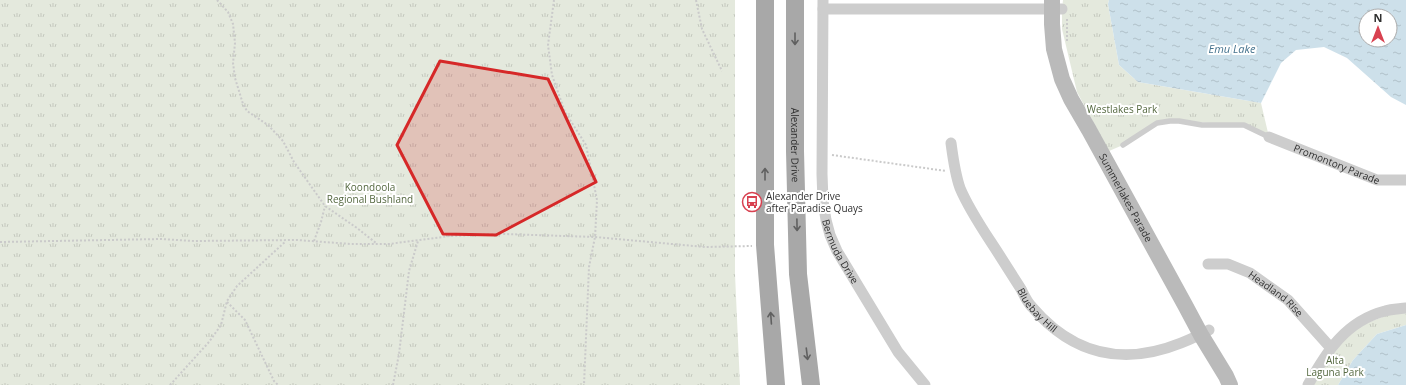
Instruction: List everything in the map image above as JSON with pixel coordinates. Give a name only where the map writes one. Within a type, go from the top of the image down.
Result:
[{"type":"main road","points":[[765,0],[766,245],[776,385]]},
{"type":"main road","name":"Alexander Drive","points":[[795,0],[795,151],[798,274],[811,385]]},
{"type":"street","points":[[823,5],[1059,6]]},
{"type":"street","name":"Bermuda Drive","points":[[823,5],[823,201],[830,235],[837,251],[898,352],[925,385]]},
{"type":"street","name":"Summerlakes Parade","points":[[1059,6],[1064,50],[1076,92],[1205,332],[1230,385]]},
{"type":"street","name":"Promontory Parade","points":[[1269,138],[1377,180],[1406,180]]},
{"type":"street","name":"Bluebay Hill","points":[[951,143],[960,187],[970,207],[1031,306],[1054,330],[1080,345],[1103,353],[1123,355],[1156,352],[1205,332]]},
{"type":"street","name":"Headland Rise","points":[[1208,264],[1228,264],[1250,273],[1288,300],[1330,347]]},
{"type":"street","points":[[1308,385],[1330,347],[1346,331],[1364,319],[1385,311],[1406,308]]},
{"type":"street","name":"Summerlakes Parade","points":[[1205,332],[1239,385]]},
{"type":"lane","points":[[1123,145],[1158,123],[1170,121],[1202,125],[1244,125],[1269,138]]},
{"type":"path","points":[[217,0],[228,12],[233,24],[235,43],[233,63],[235,78],[243,104],[247,111],[268,125],[282,141],[294,162],[326,206],[377,244]]},
{"type":"path","points":[[554,0],[548,45],[552,75],[565,112],[586,145],[596,200],[594,237],[589,267],[584,385]]},
{"type":"path","points":[[696,0],[702,29],[722,71]]},
{"type":"path","points":[[1059,6],[1067,43]]},
{"type":"path","points":[[822,154],[949,172],[956,171]]},
{"type":"path","points":[[314,241],[326,206]]},
{"type":"path","points":[[0,242],[161,239],[194,241],[287,240],[351,244],[389,244],[450,236],[504,234],[594,237],[705,247],[766,245]]},
{"type":"path","points":[[170,385],[209,342],[221,325],[227,301],[237,286],[287,240]]},
{"type":"path","points":[[393,385],[400,347],[409,271],[418,240]]},
{"type":"path","points":[[227,301],[244,320],[274,381],[278,385]]},
{"type":"highlighted area","points":[[440,61],[548,79],[596,182],[496,235],[443,234],[397,145]]},
{"type":"green space","name":"Koondoola Regional Bushland","points":[[0,0],[735,0],[735,274],[740,385],[0,385]]},
{"type":"green space","name":"Westlakes Park","points":[[1063,0],[1109,0],[1108,4],[1119,65],[1138,82],[1261,103],[1269,137],[1244,125],[1179,121],[1157,123],[1123,145],[1109,151],[1077,92],[1062,29]]},
{"type":"green space","name":"Alta Laguna Park","points":[[1406,308],[1406,325],[1377,334],[1353,360],[1338,385],[1308,385],[1346,331]]},
{"type":"water","name":"Emu Lake","points":[[1109,0],[1406,0],[1406,105],[1391,97],[1347,58],[1324,47],[1296,50],[1281,63],[1261,103],[1138,82],[1119,65],[1108,4]]},
{"type":"water","points":[[1406,325],[1406,385],[1338,385],[1353,360],[1377,334]]},
{"type":"place","name":"Alexander Drive after Paradise Quays","points":[[752,202]]}]
